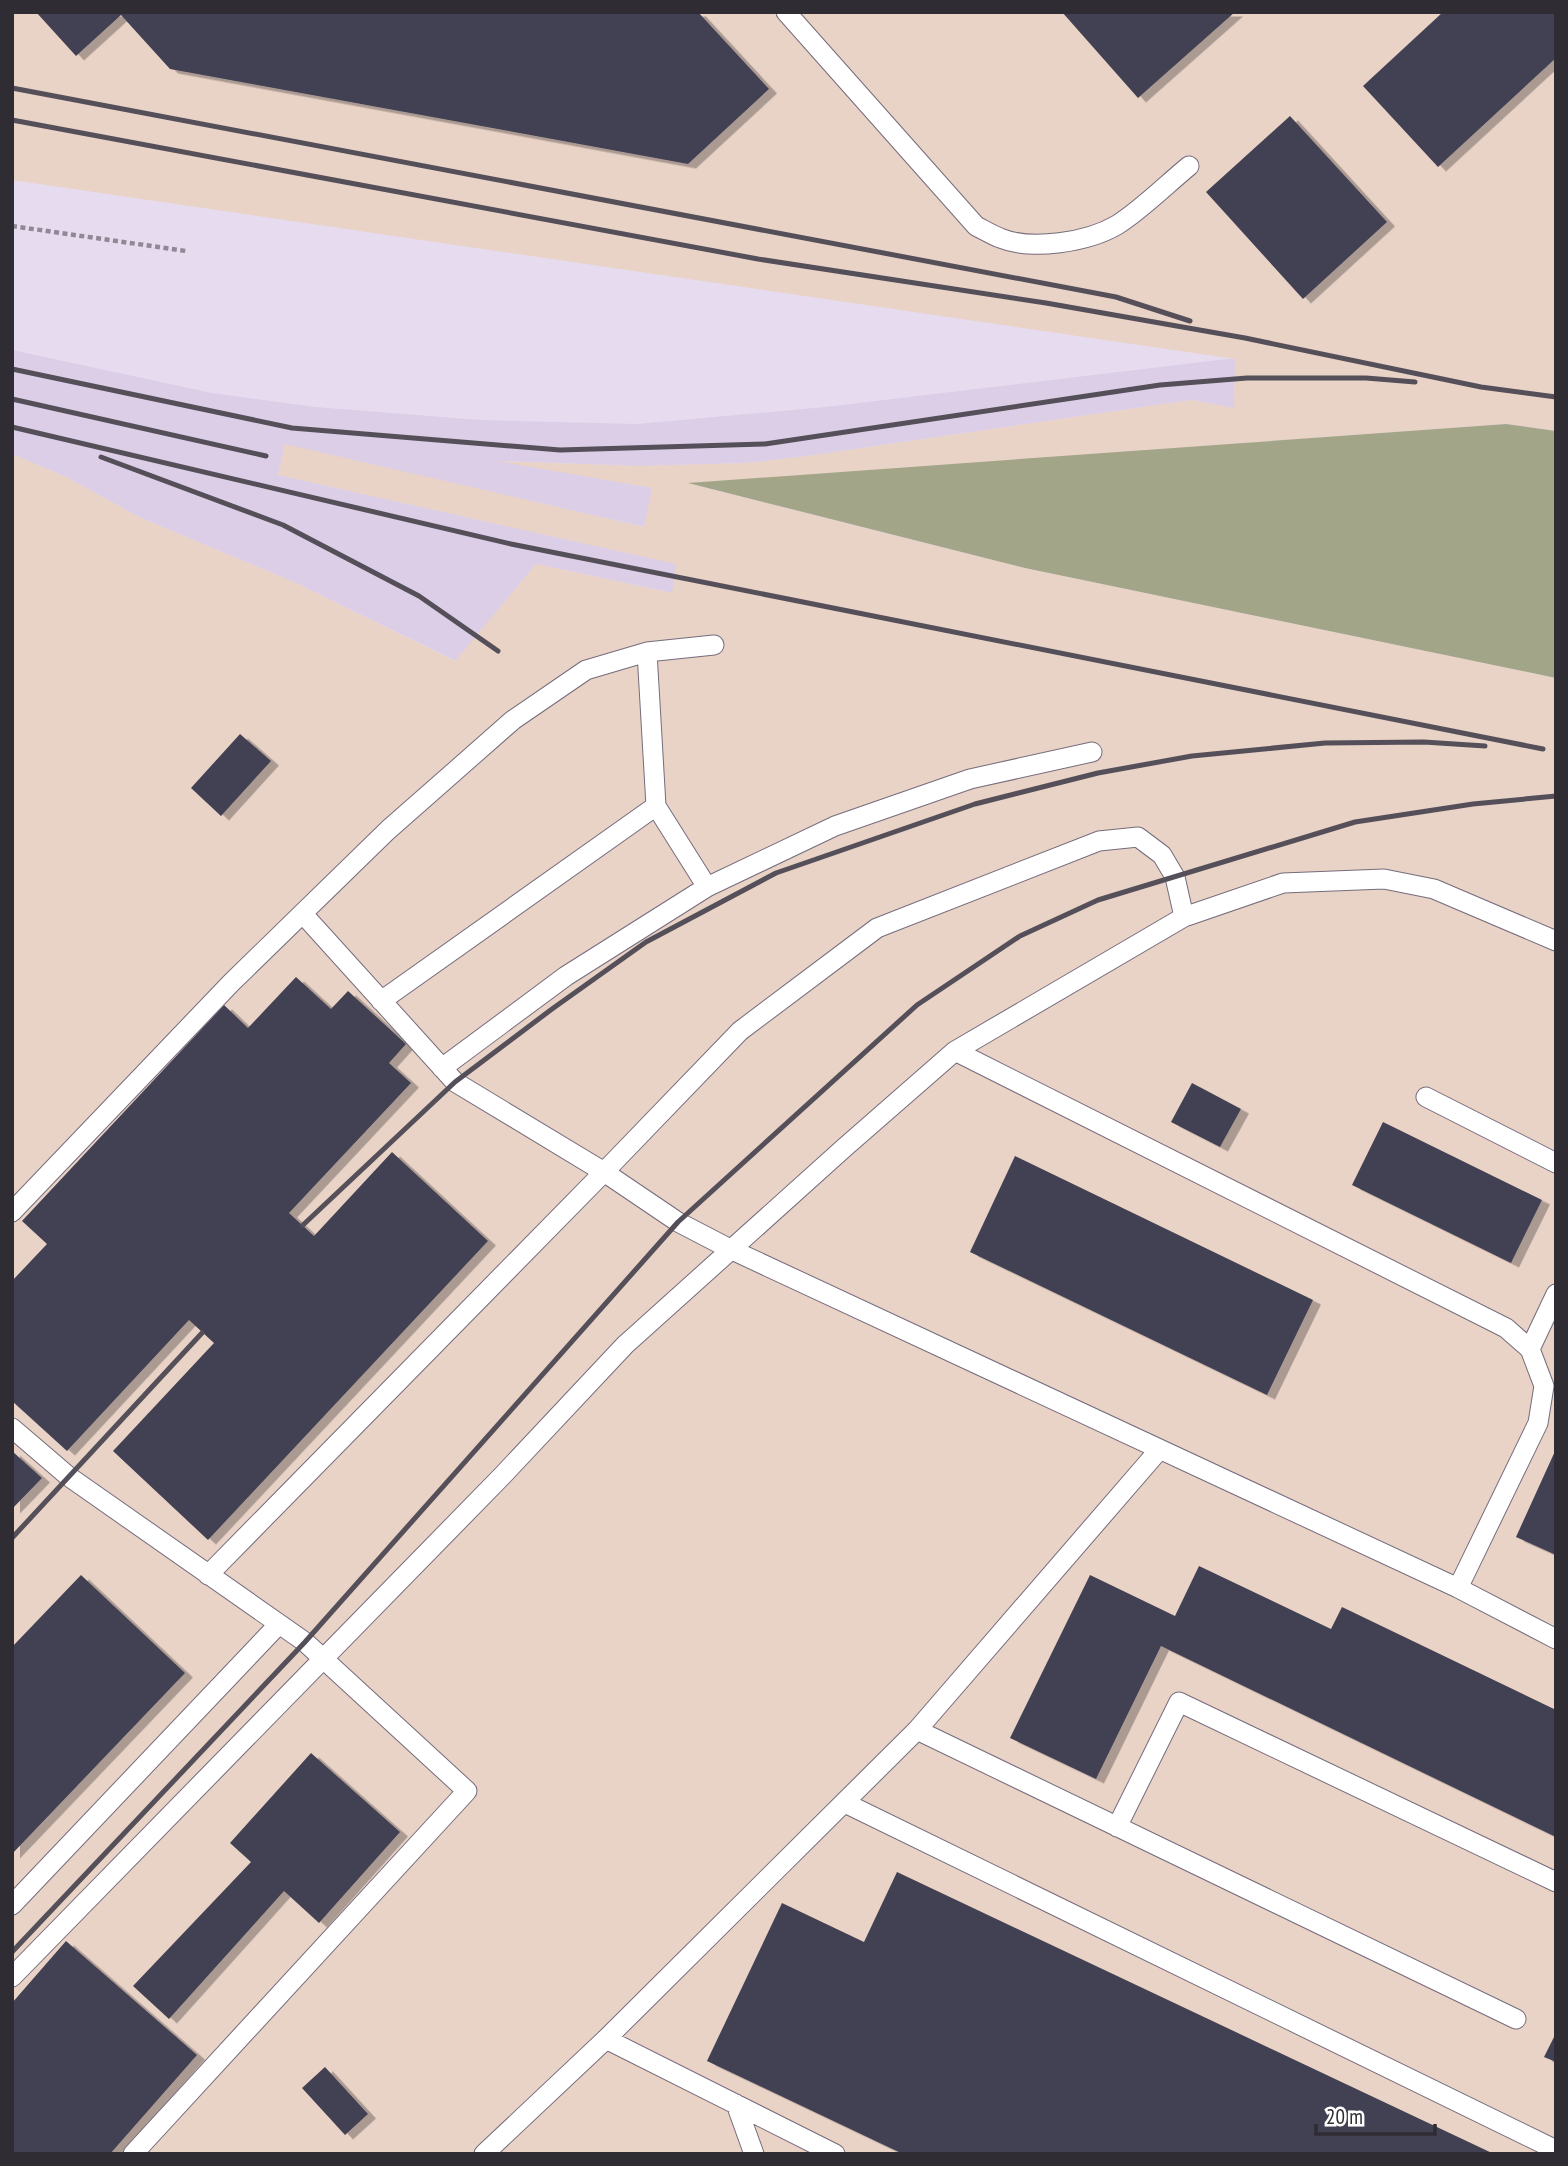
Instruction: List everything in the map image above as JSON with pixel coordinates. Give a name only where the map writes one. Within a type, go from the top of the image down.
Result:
[{"type":"lane","points":[[786,12],[976,226],[1002,240],[1058,244],[1093,237],[1118,224],[1189,166]]},
{"type":"lane","points":[[12,1212],[231,983],[388,830],[513,720],[586,670],[647,652],[714,645]]},
{"type":"lane","points":[[647,652],[656,806],[707,887]]},
{"type":"lane","points":[[442,1068],[566,976],[707,887],[835,826],[970,779],[1092,752]]},
{"type":"lane","points":[[381,1000],[656,806]]},
{"type":"lane","points":[[208,1575],[740,1031],[877,928],[1099,841],[1138,837],[1162,855],[1175,877],[1184,917]]},
{"type":"lane","points":[[12,1977],[502,1476],[625,1345],[955,1051],[1184,917],[1283,883],[1384,878],[1434,888],[1556,942]]},
{"type":"lane","points":[[303,914],[455,1082],[604,1172],[678,1222],[730,1249],[1458,1588],[1556,1639]]},
{"type":"lane","points":[[955,1051],[1506,1328],[1530,1349],[1544,1386],[1538,1423],[1458,1588]]},
{"type":"lane","points":[[1426,1097],[1556,1163]]},
{"type":"lane","points":[[1530,1349],[1556,1294]]},
{"type":"lane","points":[[12,1428],[68,1476],[304,1642],[467,1791],[133,2154]]},
{"type":"lane","points":[[484,2154],[606,2039],[917,1730],[1159,1450]]},
{"type":"lane","points":[[12,1905],[279,1624]]},
{"type":"lane","points":[[1117,1826],[1179,1702],[1556,1882]]},
{"type":"lane","points":[[917,1730],[1516,2019]]},
{"type":"lane","points":[[845,1803],[1556,2150]]},
{"type":"lane","points":[[606,2039],[835,2154]]},
{"type":"lane","points":[[736,2104],[754,2154]]},
{"type":"path","points":[[12,226],[186,251]]},
{"type":"shaded area","points":[[12,12],[1556,12],[1556,431],[1506,424],[691,484],[1025,568],[1556,678],[1556,2154],[12,2154],[12,454],[68,478],[139,517],[296,583],[455,661],[536,564],[672,593],[676,564],[278,475],[285,444],[644,527],[652,488],[497,461],[639,466],[746,463],[1191,400],[1234,408],[1235,359],[12,180]]},
{"type":"shaded area","points":[[12,350],[212,393],[315,407],[481,420],[637,424],[825,407],[1235,358],[1234,409],[1191,400],[746,463],[639,466],[504,461],[652,488],[645,527],[285,445],[278,475],[677,564],[673,593],[536,564],[456,661],[296,583],[139,517],[68,478],[12,454]]},
{"type":"green space","points":[[1506,424],[1556,431],[1556,678],[1025,568],[688,483]]},
{"type":"building","points":[[36,12],[698,12],[769,89],[688,164],[170,69],[121,15],[76,56]]},
{"type":"building","points":[[1062,12],[1235,12],[1138,98]]},
{"type":"building","points":[[1443,12],[1556,12],[1556,58],[1438,167],[1363,86]]},
{"type":"building","points":[[1290,116],[1387,222],[1303,299],[1206,192]]},
{"type":"building","points":[[240,734],[271,761],[221,816],[191,788]]},
{"type":"building","points":[[296,977],[331,1009],[348,991],[406,1044],[389,1063],[411,1083],[289,1213],[314,1236],[392,1152],[488,1241],[208,1540],[113,1451],[214,1343],[189,1320],[67,1451],[12,1401],[12,1281],[47,1244],[22,1221],[224,1005],[248,1028]]},
{"type":"building","points":[[1192,1083],[1241,1109],[1220,1147],[1171,1122]]},
{"type":"building","points":[[1383,1122],[1542,1200],[1511,1263],[1352,1185]]},
{"type":"building","points":[[1015,1156],[1313,1300],[1267,1395],[970,1252]]},
{"type":"building","points":[[1556,1449],[1556,1555],[1516,1537]]},
{"type":"building","points":[[12,1451],[42,1478],[12,1509]]},
{"type":"building","points":[[1199,1566],[1331,1629],[1342,1607],[1556,1710],[1556,1837],[1161,1646],[1096,1779],[1010,1738],[1090,1575],[1175,1616]]},
{"type":"building","points":[[81,1575],[185,1673],[12,1854],[12,1647]]},
{"type":"building","points":[[311,1753],[400,1832],[319,1923],[284,1891],[169,2019],[133,1986],[251,1862],[230,1843]]},
{"type":"building","points":[[897,1872],[1494,2154],[903,2154],[707,2061],[782,1903],[864,1942]]},
{"type":"building","points":[[66,1941],[197,2055],[110,2154],[12,2154],[12,2003]]},
{"type":"building","points":[[1556,2033],[1556,2062],[1544,2057]]},
{"type":"building","points":[[325,2067],[368,2114],[345,2135],[302,2088]]},
{"type":"railway","points":[[12,88],[1116,297],[1190,321]]},
{"type":"railway","points":[[12,120],[758,259],[1046,303],[1245,338],[1481,387],[1556,397]]},
{"type":"railway","points":[[12,369],[292,428],[560,450],[765,444],[1160,385],[1247,378],[1366,378],[1415,382]]},
{"type":"railway","points":[[12,399],[266,456]]},
{"type":"railway","points":[[12,427],[511,544],[1543,749]]},
{"type":"railway","points":[[101,457],[283,525],[419,596],[498,651]]},
{"type":"railway","points":[[303,1225],[455,1082],[552,1009],[646,942],[776,873],[975,804],[1098,773],[1192,756],[1325,743],[1424,742],[1485,746]]},
{"type":"railway","points":[[12,1952],[305,1642],[678,1222],[917,1005],[1020,936],[1098,900],[1355,822],[1473,804],[1556,796]]},
{"type":"railway","points":[[12,1538],[202,1333]]}]
